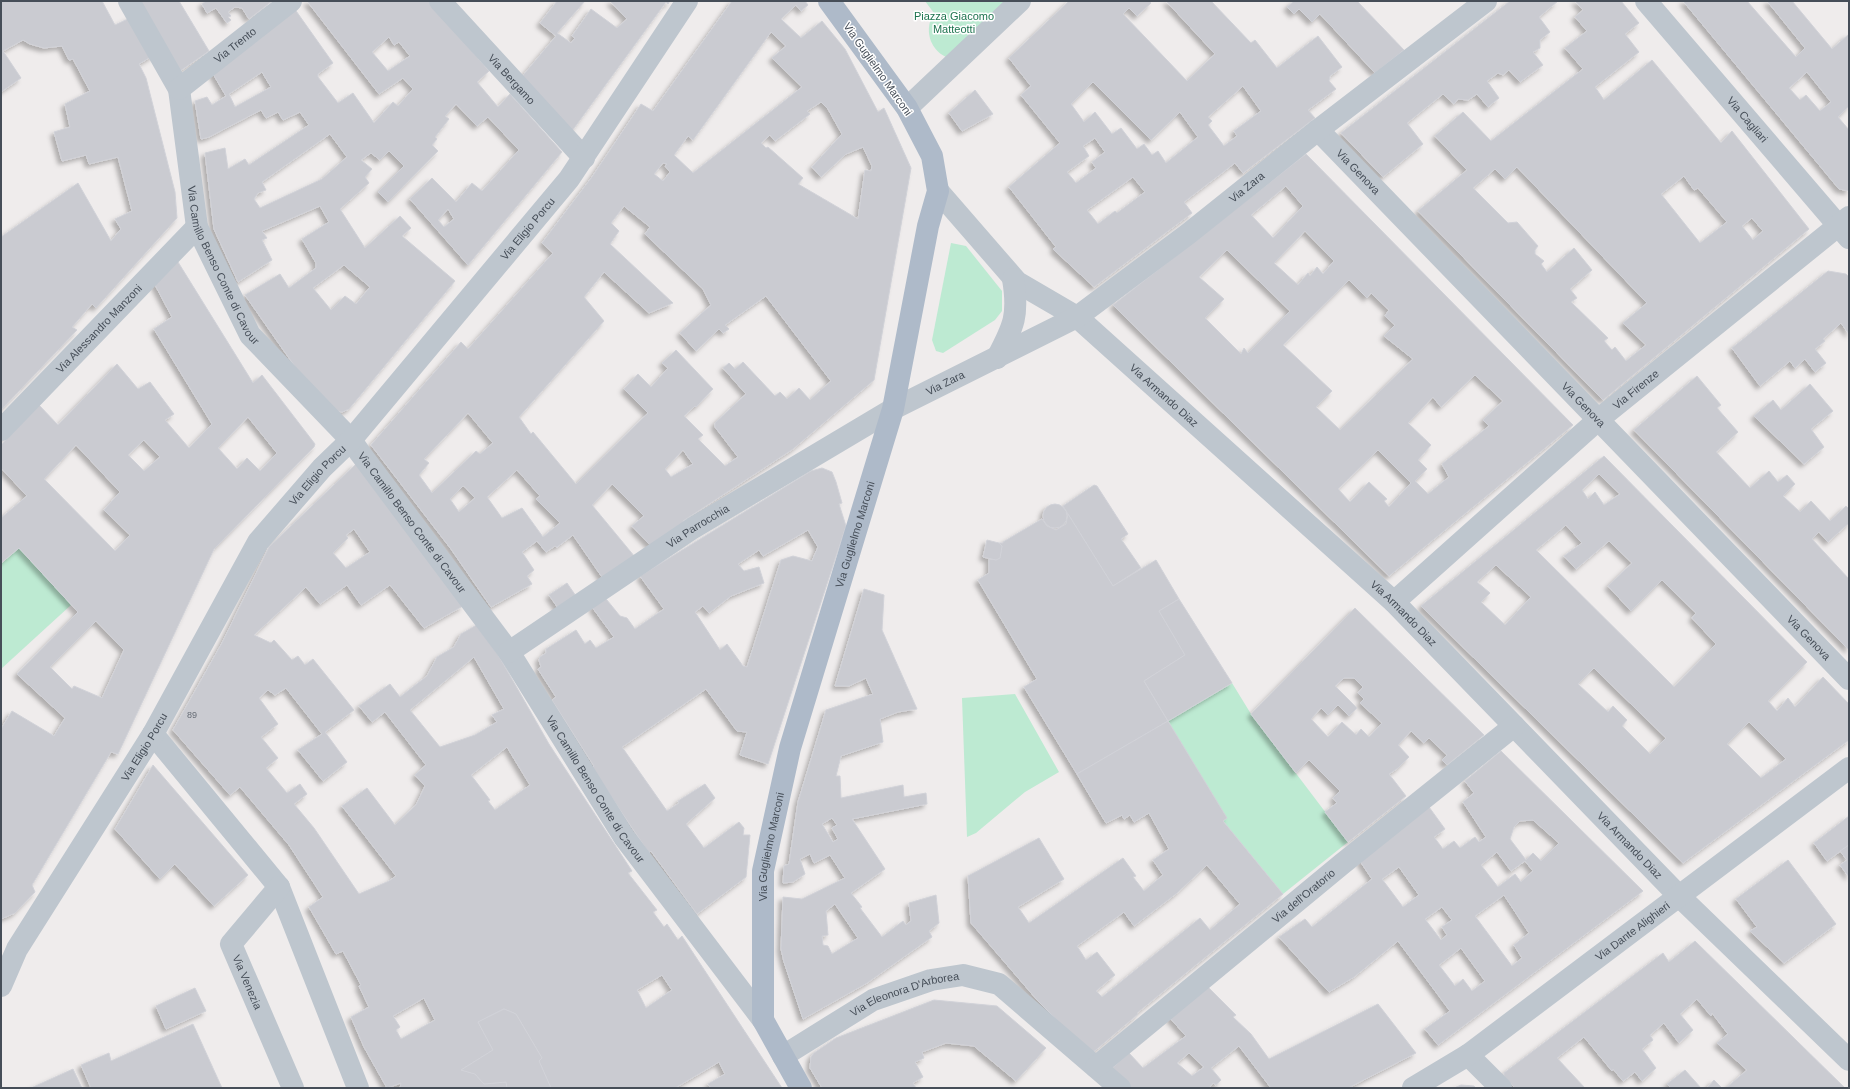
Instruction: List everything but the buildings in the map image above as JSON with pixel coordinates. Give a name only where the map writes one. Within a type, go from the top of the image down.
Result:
[{"type":"main road","name":"Via Guglielmo Marconi","points":[[801,1088],[763,1020],[763,871],[790,748],[893,409],[928,226],[938,191],[932,156],[907,108],[829,1]]},
{"type":"street","name":"Via Camillo Benso Conte di Cavour","points":[[129,1],[179,89],[197,226],[250,335],[351,440],[509,652],[624,837],[763,1020]]},
{"type":"street","name":"Via Trento","points":[[179,89],[291,1]]},
{"type":"street","name":"Via Bergamo","points":[[440,1],[584,158]]},
{"type":"street","name":"Via Eligio Porcu","points":[[1,986],[9,947],[153,734],[258,542],[322,468],[351,440],[570,179],[687,1]]},
{"type":"street","points":[[907,108],[1020,1]]},
{"type":"street","name":"Via Zara","points":[[893,409],[1077,317],[1188,234],[1318,130],[1486,1]]},
{"type":"street","name":"Via Cagliari","points":[[1646,1],[1846,227]]},
{"type":"street","name":"Via Genova","points":[[1318,130],[1849,679]]},
{"type":"street","name":"Via Armando Diaz","points":[[938,191],[1013,279],[1077,317],[1394,602],[1679,896],[1849,1060]]},
{"type":"street","name":"Via Alessandro Manzoni","points":[[1,430],[197,226]]},
{"type":"street","name":"Via Firenze","points":[[1394,602],[1598,420],[1846,227]]},
{"type":"street","points":[[997,358],[1009,336],[1015,319],[1017,300],[1013,279]]},
{"type":"street","name":"Via Parrocchia","points":[[509,652],[693,528],[893,409]]},
{"type":"street","name":"Via dell'Oratorio","points":[[1096,1068],[1342,864],[1514,726]]},
{"type":"street","points":[[153,734],[279,887],[358,1088]]},
{"type":"street","name":"Via Dante Alighieri","points":[[1413,1088],[1468,1055],[1849,768]]},
{"type":"street","name":"Via Venezia","points":[[279,887],[232,944],[293,1088]]},
{"type":"street","name":"Via Eleonora D'Arborea","points":[[783,1056],[873,1000],[931,980],[963,975],[999,984],[1120,1088]]},
{"type":"street","points":[[1468,1055],[1501,1088]]},
{"type":"green space","name":"Piazza Giacomo Matteotti","points":[[925,1],[1007,1],[946,57],[932,44],[929,25],[934,13]]},
{"type":"green space","points":[[951,243],[966,246],[1002,291],[1002,311],[995,320],[943,353],[936,351],[932,340]]},
{"type":"green space","points":[[19,548],[71,605],[1,669],[1,564]]},
{"type":"green space","points":[[1232,683],[1251,714],[1348,842],[1283,894],[1223,821],[1168,721]]},
{"type":"green space","points":[[1015,694],[1059,772],[1025,792],[976,833],[967,837],[962,698]]}]
